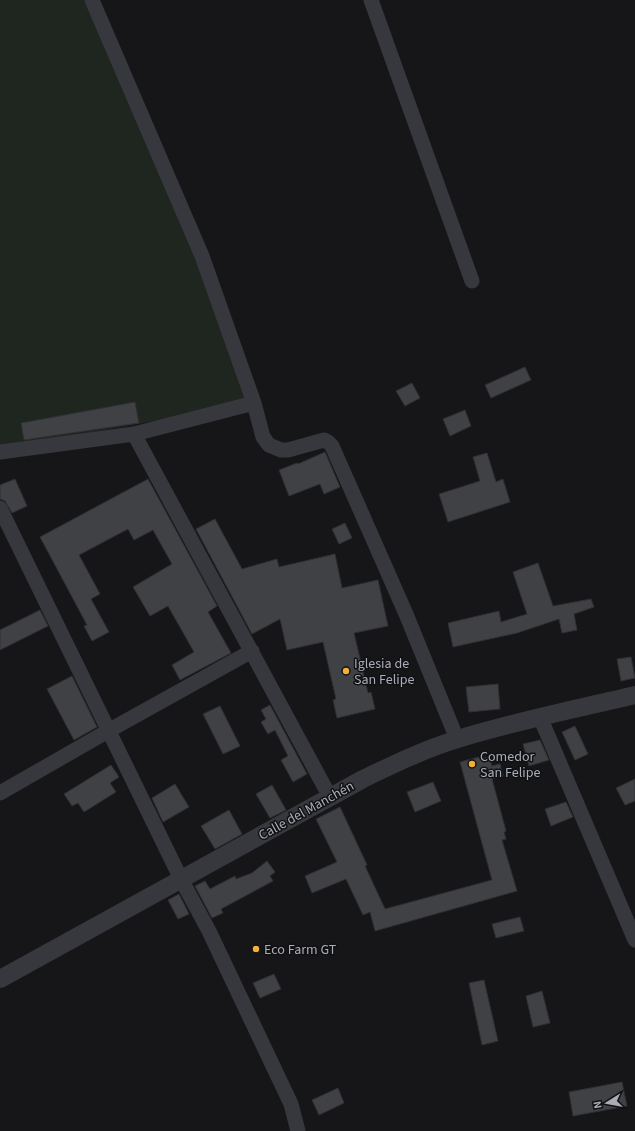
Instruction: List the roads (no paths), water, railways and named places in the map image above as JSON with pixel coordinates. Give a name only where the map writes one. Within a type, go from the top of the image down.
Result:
[{"type":"street","points":[[92,0],[202,256],[254,404],[264,437],[269,446],[281,450],[288,450],[324,440],[332,446],[406,614],[457,739]]},
{"type":"street","points":[[371,0],[472,281]]},
{"type":"street","points":[[0,452],[134,434],[254,404]]},
{"type":"street","points":[[134,434],[330,797]]},
{"type":"street","points":[[0,508],[181,879],[209,931],[291,1104],[298,1131]]},
{"type":"street","points":[[0,793],[252,651]]},
{"type":"street","name":"Calle del Manchén","points":[[0,979],[363,778],[457,739],[540,716],[635,695]]},
{"type":"street","points":[[540,716],[635,940]]},
{"type":"place","name":"Iglesia de San Felipe","points":[[346,671]]},
{"type":"place","name":"Comedor San Felipe","points":[[472,764]]},
{"type":"place","name":"Eco Farm GT","points":[[256,949]]}]
